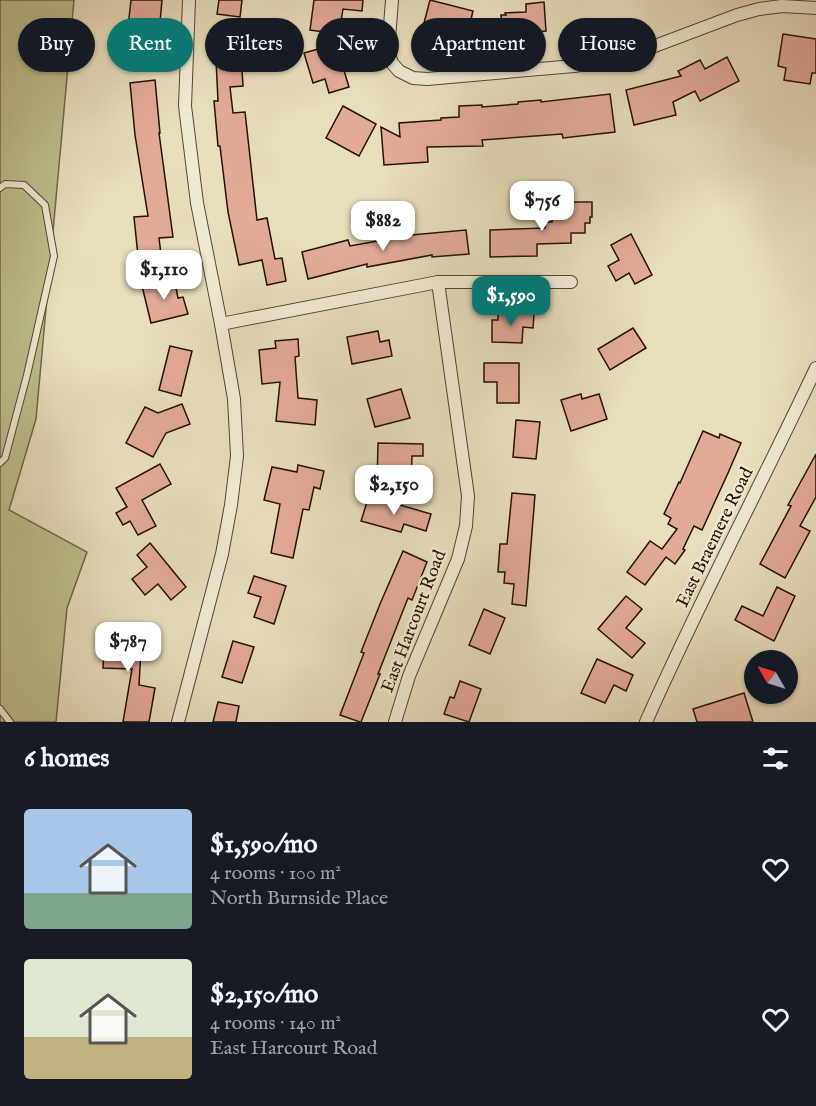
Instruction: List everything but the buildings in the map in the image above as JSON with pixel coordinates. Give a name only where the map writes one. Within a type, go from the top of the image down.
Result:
[{"type":"street","points":[[178,722],[222,554],[237,456],[234,399],[197,203],[185,106],[189,0]]},
{"type":"street","points":[[392,0],[388,52],[392,63],[399,71],[413,78],[427,79],[574,66],[623,58],[736,15],[759,9],[782,6],[816,8]]},
{"type":"street","points":[[221,324],[438,282],[571,282]]},
{"type":"street","name":"East Harcourt Road","points":[[395,722],[409,676],[458,559],[466,526],[468,496],[438,282]]},
{"type":"street","name":"East Braemere Road","points":[[646,722],[816,368]]},
{"type":"lane","points":[[0,188],[5,184],[24,185],[45,205],[54,256],[27,375],[5,458],[0,464]]},
{"type":"lane","points":[[0,709],[10,722]]},
{"type":"green space","points":[[0,0],[74,0],[72,18],[18,18],[18,72],[67,72],[36,419],[9,510],[87,552],[67,608],[56,722],[0,722]]}]
